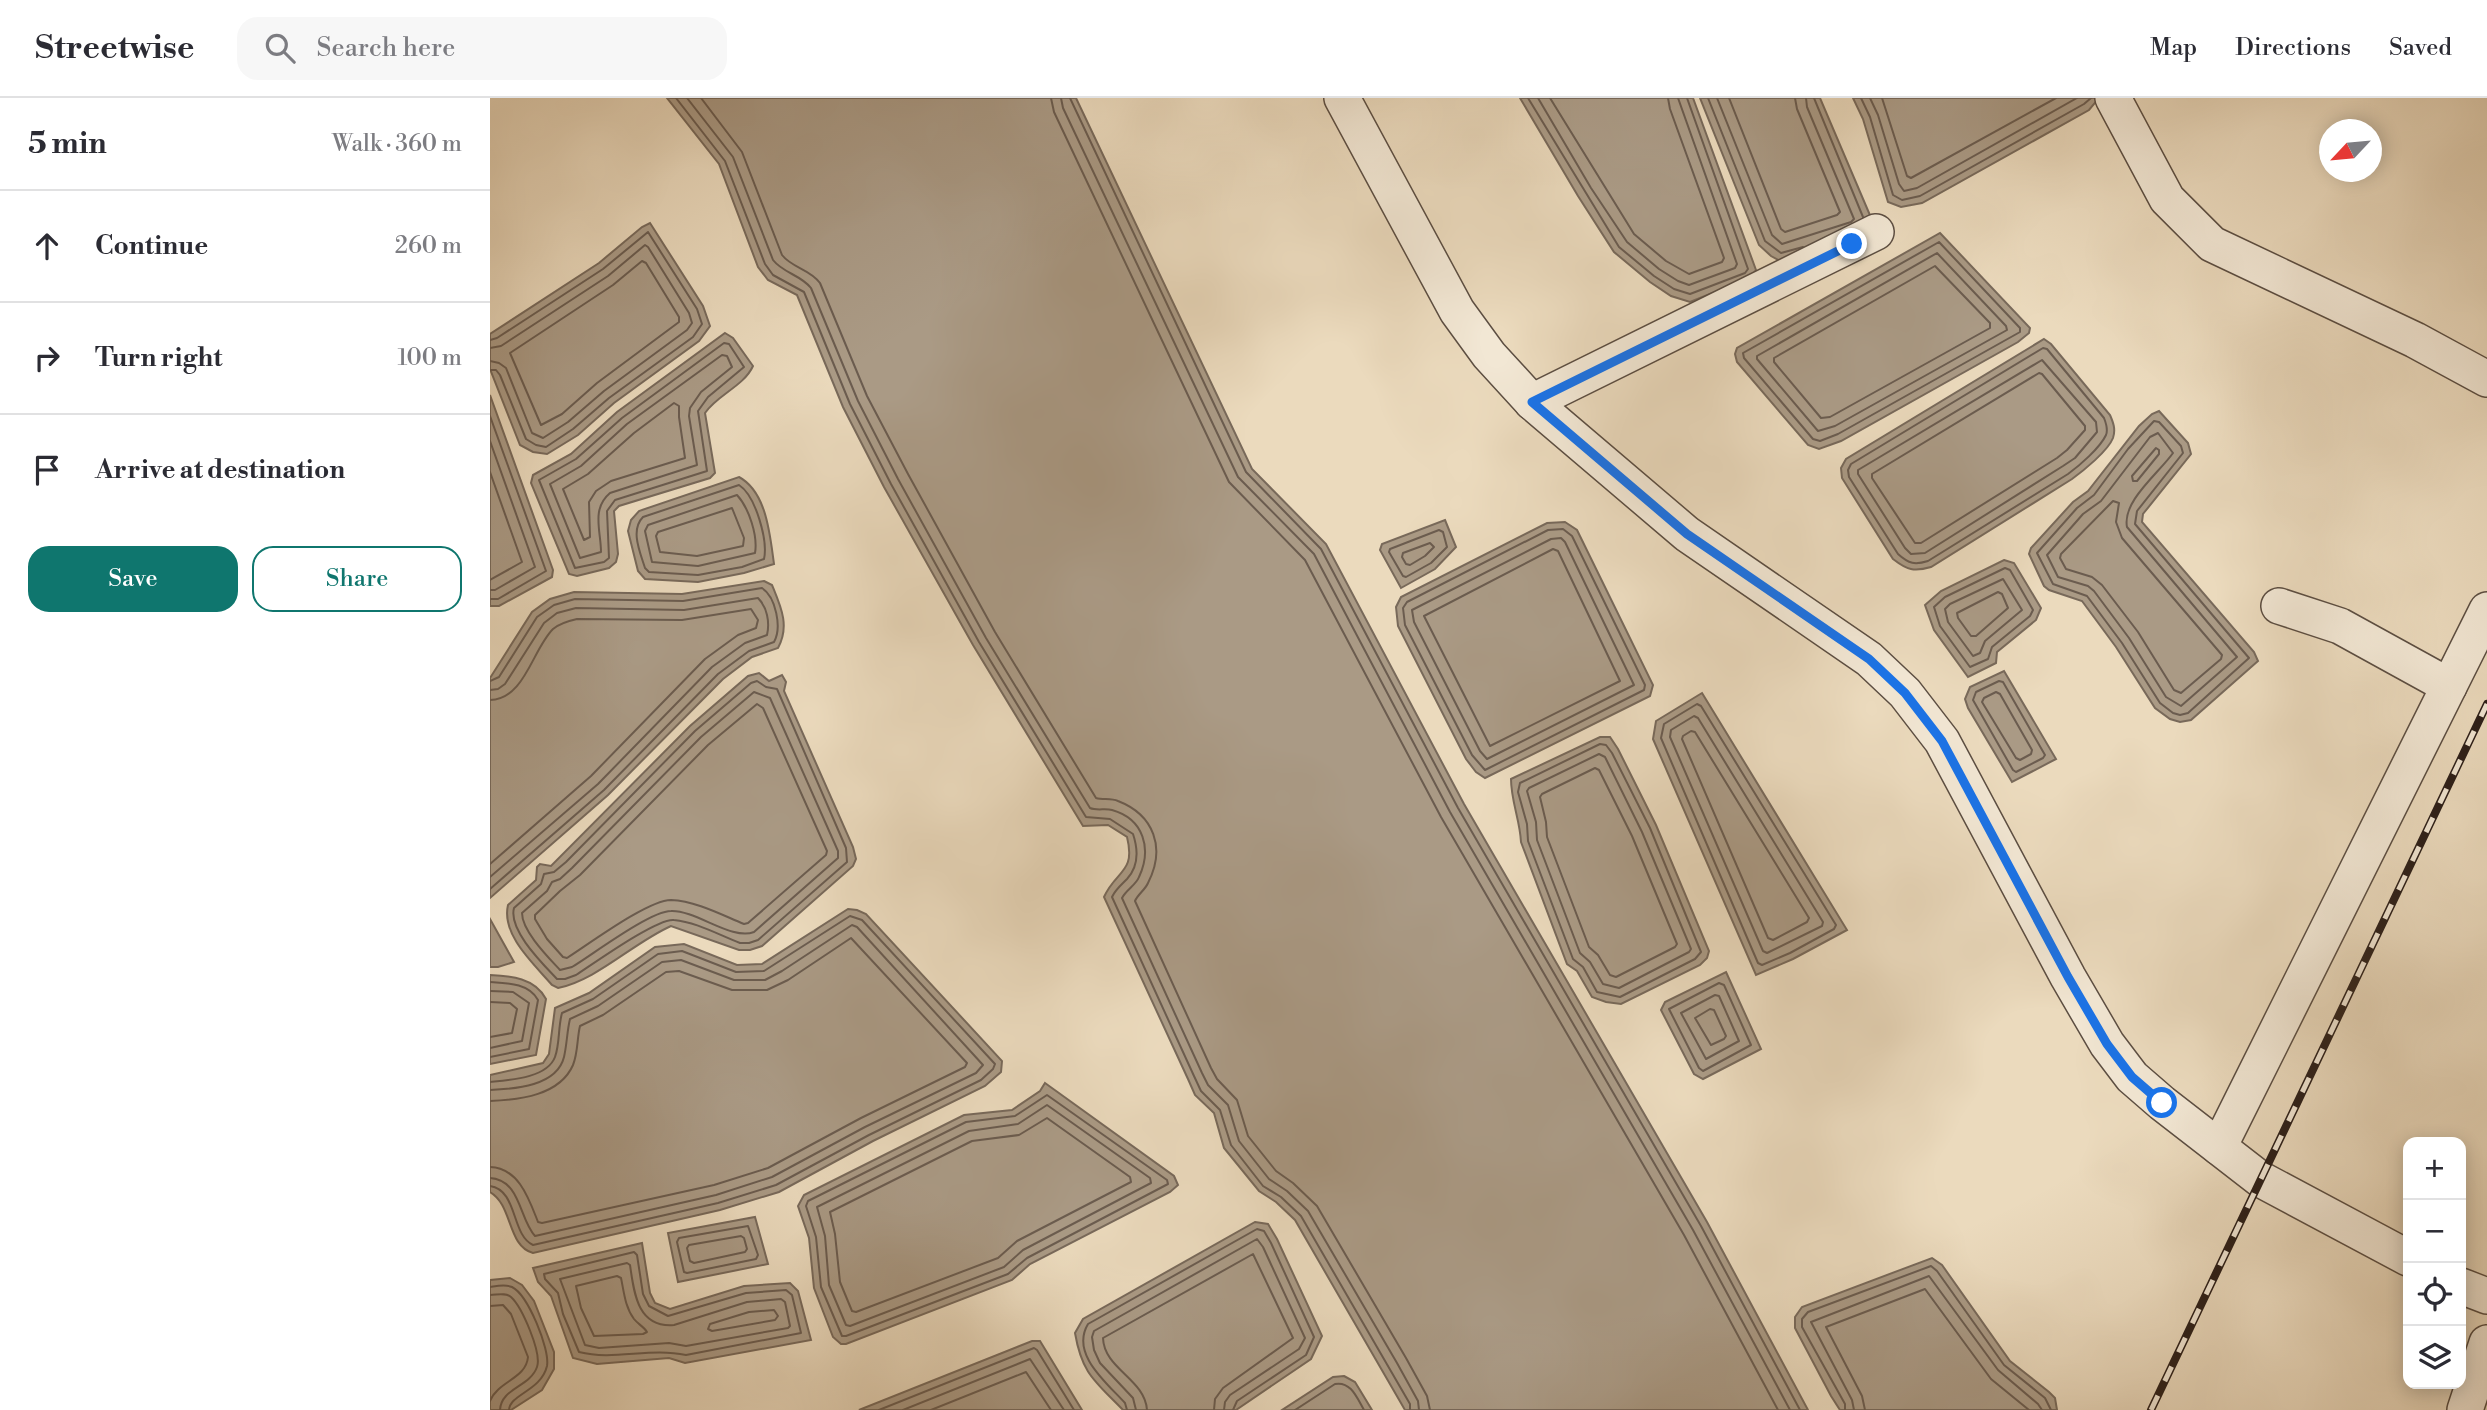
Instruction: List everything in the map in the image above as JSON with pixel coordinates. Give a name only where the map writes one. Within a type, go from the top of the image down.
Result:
[{"type":"street","points":[[1342,98],[1457,311],[1489,355],[1532,402],[1687,534],[1869,659],[1905,693],[1942,741],[2068,977],[2107,1044],[2132,1077],[2260,1180],[2403,1255]]},
{"type":"street","points":[[2113,98],[2167,199],[2212,244],[2415,340],[2487,379]]},
{"type":"street","points":[[1532,402],[1876,232]]},
{"type":"street","points":[[2279,606],[2340,626],[2449,686]]},
{"type":"street","points":[[2219,1147],[2487,610]]},
{"type":"street","points":[[2466,1288],[2487,1296]]},
{"type":"street","points":[[2465,1410],[2487,1343]]},
{"type":"water","points":[[667,98],[1076,98],[1252,469],[1326,544],[1464,804],[1707,1222],[1808,1410],[1405,1410],[1295,1220],[1259,1191],[1224,1148],[1214,1113],[1195,1095],[1104,897],[1127,865],[1127,837],[1108,825],[1083,826],[973,645],[884,487],[843,407],[797,295],[768,280],[758,267],[719,164]]},
{"type":"water","points":[[1520,98],[1693,98],[1756,270],[1750,278],[1690,302],[1671,296],[1650,282],[1614,252]]},
{"type":"water","points":[[1700,98],[1820,98],[1875,227],[1780,261],[1771,256],[1759,245]]},
{"type":"water","points":[[1853,98],[2099,98],[2089,110],[1922,203],[1901,207],[1888,202],[1863,119]]},
{"type":"water","points":[[650,223],[703,306],[710,326],[699,341],[614,403],[578,435],[547,454],[533,452],[520,445],[490,369],[490,334],[599,263]]},
{"type":"water","points":[[1940,233],[2030,328],[2029,333],[2018,342],[1841,441],[1819,449],[1808,445],[1737,362],[1737,348]]},
{"type":"water","points":[[725,333],[733,338],[753,366],[743,379],[705,413],[715,473],[710,478],[619,506],[614,511],[618,554],[616,562],[609,568],[577,576],[569,574],[531,483],[533,475],[571,454],[617,412]]},
{"type":"water","points":[[2044,339],[2110,415],[2114,432],[2110,443],[2072,479],[1931,567],[1915,570],[1902,566],[1893,559],[1842,478],[1841,468],[1846,459]]},
{"type":"water","points":[[490,395],[553,570],[552,577],[499,606],[490,606]]},
{"type":"water","points":[[2159,411],[2188,443],[2191,454],[2143,514],[2142,522],[2254,652],[2258,661],[2191,720],[2180,722],[2170,719],[2155,708],[2116,647],[2082,601],[2044,586],[2029,554],[2031,548],[2073,502],[2088,491],[2139,426]]},
{"type":"water","points":[[739,477],[756,493],[766,516],[774,564],[698,582],[645,579],[638,571],[628,531],[631,520],[639,511]]},
{"type":"water","points":[[1445,520],[1456,547],[1435,569],[1401,588],[1380,550],[1382,544]]},
{"type":"water","points":[[1565,522],[1577,530],[1653,685],[1650,696],[1485,778],[1476,772],[1466,759],[1398,626],[1396,607],[1401,597],[1547,523]]},
{"type":"water","points":[[2004,560],[2014,563],[2041,608],[2036,620],[1997,652],[1996,663],[1968,677],[1934,630],[1925,605],[1941,591]]},
{"type":"water","points":[[764,581],[772,585],[783,616],[782,640],[778,648],[752,657],[723,679],[608,795],[490,898],[490,678],[532,612],[550,599],[574,592],[682,594]]},
{"type":"water","points":[[2004,671],[2056,759],[2012,782],[1965,699],[1970,687]]},
{"type":"water","points":[[759,673],[769,681],[782,675],[786,682],[784,691],[853,847],[856,859],[853,866],[762,946],[739,950],[671,926],[587,977],[558,988],[552,985],[514,938],[507,916],[508,905],[536,880],[537,867],[540,864],[551,866],[690,726],[748,676]]},
{"type":"water","points":[[1702,693],[1847,930],[1756,975],[1653,739],[1656,721]]},
{"type":"water","points":[[1600,737],[1610,737],[1618,749],[1656,825],[1709,951],[1707,958],[1700,965],[1621,1004],[1592,997],[1577,971],[1567,964],[1521,842],[1511,787],[1511,779]]},
{"type":"water","points":[[848,909],[866,914],[1002,1061],[1001,1072],[985,1086],[873,1141],[779,1192],[720,1210],[533,1253],[525,1249],[514,1234],[503,1206],[490,1192],[490,1075],[543,1063],[549,1054],[555,1008],[589,993],[655,947],[684,944],[737,965],[762,964]]},
{"type":"water","points":[[490,919],[514,962],[490,967]]},
{"type":"water","points":[[1726,972],[1761,1049],[1703,1079],[1694,1074],[1661,1010],[1665,1002]]},
{"type":"water","points":[[490,975],[514,977],[529,982],[546,999],[536,1055],[490,1064]]},
{"type":"water","points":[[1045,1083],[1174,1176],[1178,1185],[1170,1192],[1030,1264],[1012,1280],[841,1344],[833,1337],[814,1288],[809,1238],[798,1206],[804,1195],[964,1115],[1012,1110],[1040,1091]]},
{"type":"water","points":[[755,1217],[768,1264],[678,1282],[668,1233]]},
{"type":"water","points":[[1255,1222],[1268,1224],[1277,1239],[1322,1336],[1311,1359],[1236,1410],[1123,1410],[1097,1384],[1086,1368],[1075,1333],[1083,1319]]},
{"type":"water","points":[[642,1243],[650,1293],[655,1303],[670,1309],[744,1286],[790,1283],[798,1291],[811,1340],[685,1363],[669,1358],[597,1364],[573,1358],[551,1296],[538,1282],[533,1268]]},
{"type":"water","points":[[1932,1258],[1942,1265],[2010,1361],[2055,1398],[2057,1410],[1840,1410],[1795,1328],[1795,1317],[1802,1307]]},
{"type":"water","points":[[510,1278],[522,1285],[534,1301],[554,1352],[554,1369],[542,1390],[511,1410],[490,1410],[490,1280]]},
{"type":"water","points":[[1032,1341],[1040,1341],[1082,1410],[859,1410]]},
{"type":"water","points":[[1344,1376],[1355,1382],[1372,1410],[1282,1410],[1333,1377]]},
{"type":"railway","points":[[2151,1410],[2487,704]]},
{"type":"route","points":[[1852,244],[1532,402],[1687,534],[1869,659],[1905,693],[1942,741],[2068,977],[2107,1044],[2132,1077],[2162,1103]]}]
